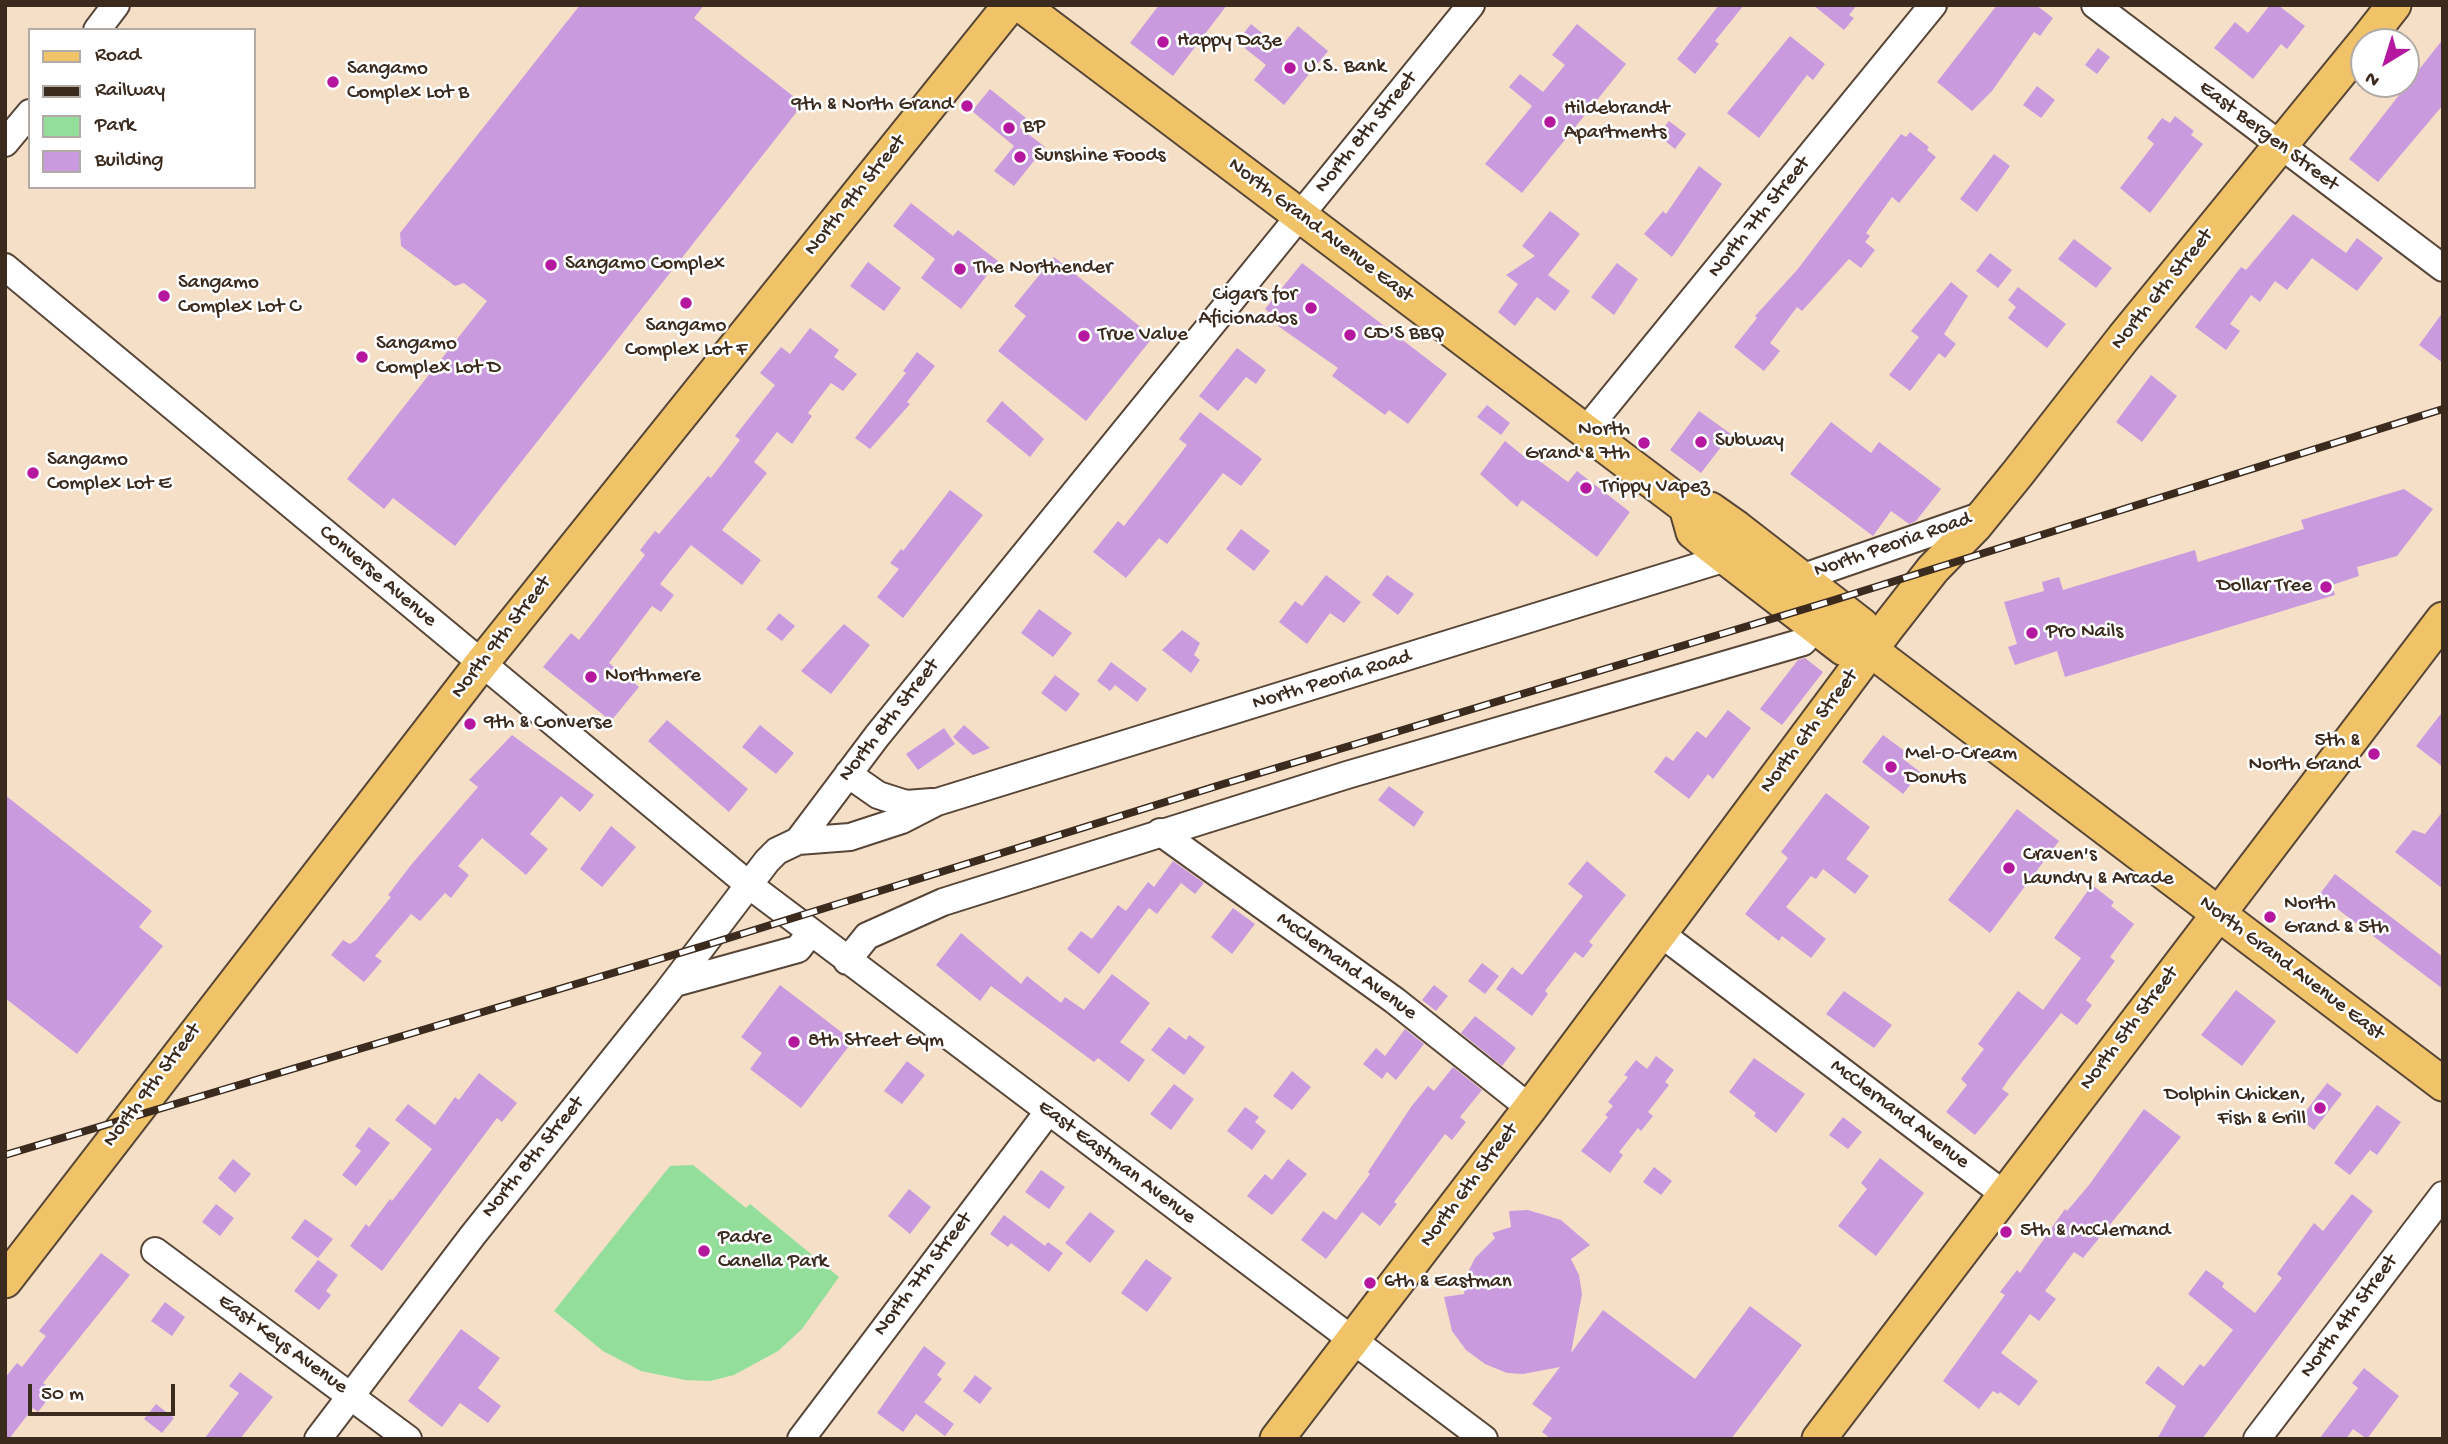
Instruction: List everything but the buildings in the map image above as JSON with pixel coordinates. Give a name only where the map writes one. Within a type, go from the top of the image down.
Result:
[{"type":"main road","name":"North 9th Street","points":[[5,1281],[481,664],[1010,5]]},
{"type":"main road","name":"North Grand Avenue East","points":[[1021,5],[1686,507],[1710,509],[1801,578],[1862,625],[1872,651],[2443,1084]]},
{"type":"main road","name":"North 6th Street","points":[[2375,28],[2394,5]]},
{"type":"main road","name":"North 6th Street","points":[[1276,1439],[1530,1108],[1933,569],[1985,514],[2350,59]]},
{"type":"main road","name":"North Grand Avenue East","points":[[1686,507],[1693,532],[1726,558],[1844,649],[1872,651]]},
{"type":"main road","name":"North 5th Street","points":[[1819,1439],[2443,619]]},
{"type":"street","points":[[99,28],[116,5]]},
{"type":"street","name":"North 8th Street","points":[[318,1439],[481,1225],[675,983],[749,885],[777,851],[798,841],[848,774],[1471,5]]},
{"type":"street","name":"North 7th Street","points":[[1586,430],[1933,5]]},
{"type":"street","name":"East Bergen Street","points":[[2095,5],[2443,268]]},
{"type":"street","points":[[5,143],[28,115]]},
{"type":"street","name":"Converse Avenue","points":[[5,267],[749,885]]},
{"type":"street","name":"North Peoria Road","points":[[1801,578],[1985,514]]},
{"type":"street","name":"North Peoria Road","points":[[798,841],[850,837],[902,820],[937,802],[1726,558]]},
{"type":"street","points":[[847,961],[867,936],[943,901],[1160,832],[1803,642],[1816,627]]},
{"type":"street","name":"North Peoria Road","points":[[848,774],[878,795],[906,804],[937,802]]},
{"type":"street","name":"McClernand Avenue","points":[[1160,832],[1394,1000],[1530,1108]]},
{"type":"street","name":"East Eastman Avenue","points":[[749,885],[1484,1439]]},
{"type":"street","points":[[675,983],[798,949],[810,933]]},
{"type":"street","name":"McClernand Avenue","points":[[1660,933],[2005,1195]]},
{"type":"street","name":"North 7th Street","points":[[801,1439],[1048,1112]]},
{"type":"street","name":"North 4th Street","points":[[2258,1439],[2443,1195]]},
{"type":"street","name":"East Keys Avenue","points":[[155,1251],[408,1439]]},
{"type":"green space","name":"Padre Canella Park","points":[[693,1165],[746,1208],[750,1204],[839,1277],[802,1329],[778,1351],[734,1375],[710,1381],[685,1380],[641,1371],[603,1351],[554,1311],[670,1166]]},
{"type":"railway","points":[[5,1155],[703,946],[1220,785],[1831,601],[2443,409]]},
{"type":"place","name":"Happy Daze","points":[[1163,42]]},
{"type":"place","name":"U.S. Bank","points":[[1290,68]]},
{"type":"place","name":"Sangamo Complex Lot B","points":[[333,82]]},
{"type":"place","name":"9th & North Grand","points":[[967,106]]},
{"type":"place","name":"Hildebrandt Apartments","points":[[1550,122]]},
{"type":"place","name":"BP","points":[[1009,128]]},
{"type":"place","name":"Sunshine Foods","points":[[1020,157]]},
{"type":"place","name":"Sangamo Complex","points":[[551,265]]},
{"type":"place","name":"The Northender","points":[[960,269]]},
{"type":"place","name":"Sangamo Complex Lot C","points":[[164,296]]},
{"type":"place","name":"Sangamo Complex Lot F","points":[[686,303]]},
{"type":"place","name":"Cigars for Aficionados","points":[[1311,308]]},
{"type":"place","name":"CD'S BBQ","points":[[1350,335]]},
{"type":"place","name":"True Value","points":[[1084,336]]},
{"type":"place","name":"Sangamo Complex Lot D","points":[[362,357]]},
{"type":"place","name":"Subway","points":[[1701,442]]},
{"type":"place","name":"North Grand & 7th","points":[[1644,443]]},
{"type":"place","name":"Sangamo Complex Lot E","points":[[33,473]]},
{"type":"place","name":"Trippy Vapez","points":[[1586,488]]},
{"type":"place","name":"Dollar Tree","points":[[2326,587]]},
{"type":"place","name":"Pro Nails","points":[[2032,633]]},
{"type":"place","name":"Northmere","points":[[591,677]]},
{"type":"place","name":"9th & Converse","points":[[470,724]]},
{"type":"place","name":"5th & North Grand","points":[[2374,754]]},
{"type":"place","name":"Mel-O-Cream Donuts","points":[[1891,767]]},
{"type":"place","name":"Craven's Laundry & Arcade","points":[[2009,868]]},
{"type":"place","name":"North Grand & 5th","points":[[2270,917]]},
{"type":"place","name":"8th Street Gym","points":[[794,1042]]},
{"type":"place","name":"Dolphin Chicken, Fish & Grill","points":[[2320,1108]]},
{"type":"place","name":"5th & McClernand","points":[[2006,1232]]},
{"type":"place","name":"Padre Canella Park","points":[[704,1251]]},
{"type":"place","name":"6th & Eastman","points":[[1370,1283]]}]
